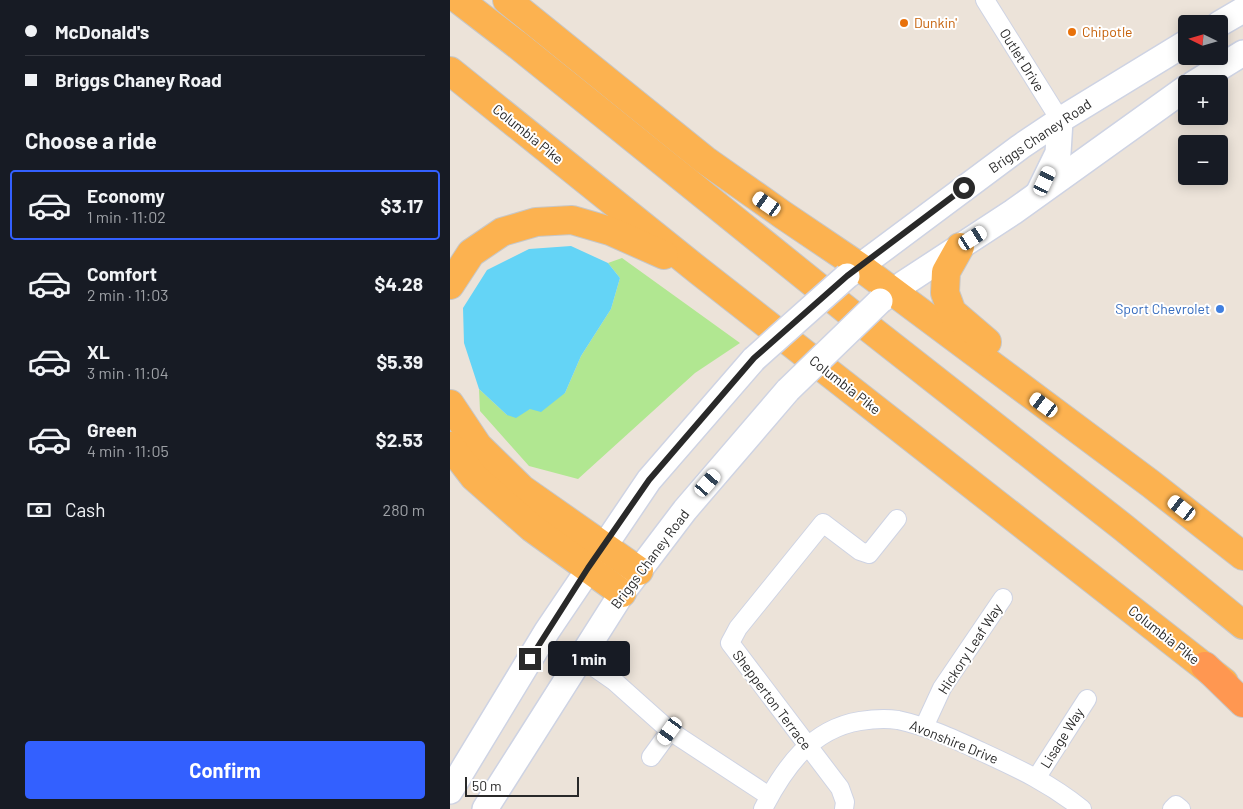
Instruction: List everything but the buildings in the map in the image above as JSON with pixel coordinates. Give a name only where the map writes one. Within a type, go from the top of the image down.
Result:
[{"type":"highway","points":[[459,0],[869,328],[1124,528],[1243,625]]},
{"type":"highway","points":[[507,0],[704,160],[886,296],[1151,484],[1243,556]]},
{"type":"highway","name":"Columbia Pike","points":[[450,71],[699,271],[1243,697]]},
{"type":"highway","points":[[450,285],[471,254],[502,232],[536,222],[572,220],[610,231],[699,271]]},
{"type":"highway","points":[[960,247],[946,272],[945,293],[952,312],[1151,484]]},
{"type":"highway","points":[[450,404],[478,446],[522,489],[639,571]]},
{"type":"highway","points":[[450,446],[474,476],[532,528],[622,593]]},
{"type":"highway","points":[[1204,666],[1243,703]]},
{"type":"main road","points":[[1228,18],[1243,10]]},
{"type":"main road","name":"Briggs Chaney Road","points":[[450,791],[547,631],[649,480],[754,358],[854,271],[1004,158],[1060,120],[1178,48]]},
{"type":"main road","points":[[1208,75],[1243,53]]},
{"type":"main road","name":"Briggs Chaney Road","points":[[485,809],[622,593],[685,510],[788,390],[886,296],[1038,195],[1178,94]]},
{"type":"main road","points":[[1038,195],[1058,153],[1060,120]]},
{"type":"street","name":"Outlet Drive","points":[[985,0],[1060,120]]},
{"type":"street","name":"Shepperton Terrace","points":[[844,809],[845,802],[840,788],[730,643],[738,628],[823,523],[860,551],[869,554],[897,519]]},
{"type":"street","name":"Hickory Leaf Way","points":[[924,727],[942,688],[1003,598]]},
{"type":"street","points":[[580,658],[614,681],[670,731],[766,803]]},
{"type":"street","name":"Lisage Way","points":[[1037,778],[1087,699]]},
{"type":"street","name":"Avonshire Drive","points":[[766,803],[787,767],[807,746],[825,733],[849,723],[871,720],[897,720],[924,727],[1037,778],[1060,791],[1082,809]]},
{"type":"street","points":[[651,757],[670,731]]},
{"type":"street","points":[[1172,809],[1176,805],[1181,809]]},
{"type":"green space","points":[[622,258],[740,343],[695,373],[578,479],[529,466],[480,411],[479,389],[507,415],[530,409],[565,393],[581,356],[611,309],[620,278],[608,263]]},
{"type":"water","points":[[571,246],[608,263],[620,278],[611,309],[581,356],[565,393],[541,412],[530,409],[516,418],[507,415],[479,389],[464,343],[463,308],[487,270],[529,249]]},
{"type":"place","name":"Dunkin'","points":[[904,23]]},
{"type":"place","name":"Chipotle","points":[[1072,32]]},
{"type":"place","name":"Sport Chevrolet","points":[[1220,309]]},
{"type":"route","points":[[530,659],[588,568],[649,480],[754,358],[847,276],[964,188]]}]
